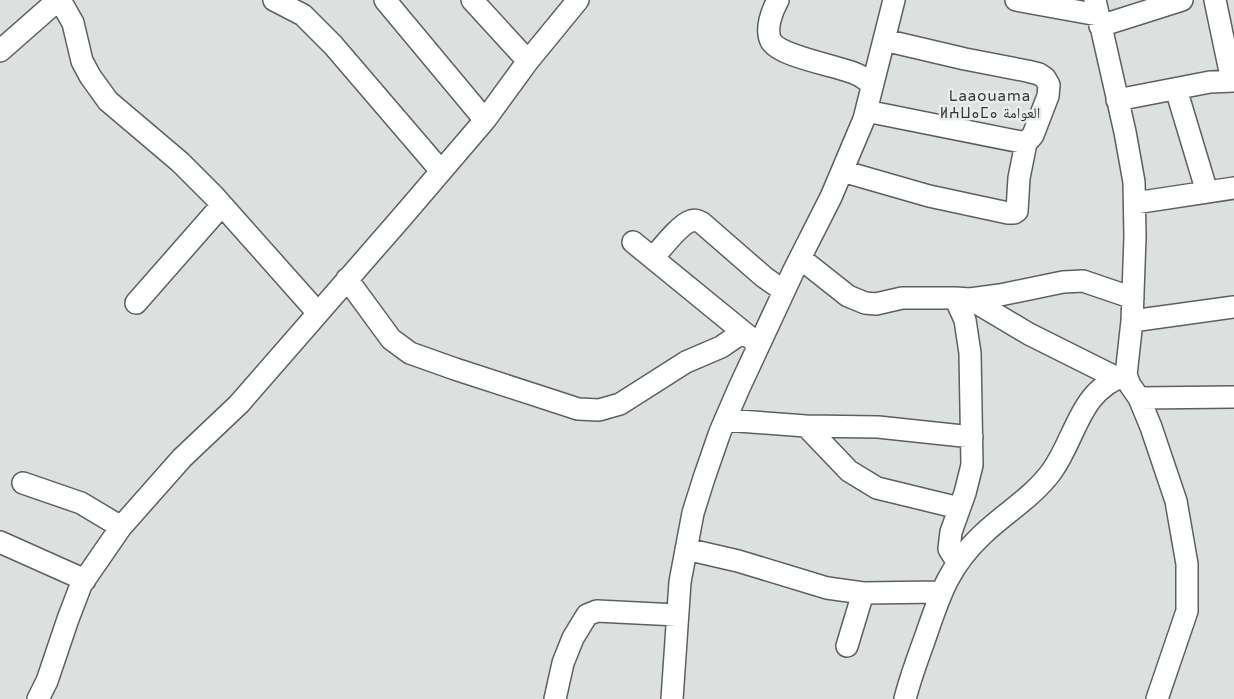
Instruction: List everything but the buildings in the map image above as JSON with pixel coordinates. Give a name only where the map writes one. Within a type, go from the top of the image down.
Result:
[{"type":"street","points":[[0,51],[59,0],[73,23],[82,61],[108,101],[180,162],[222,205],[318,313]]},
{"type":"street","points":[[274,0],[303,15],[333,45],[441,171]]},
{"type":"street","points":[[385,0],[485,120]]},
{"type":"street","points":[[472,0],[528,61]]},
{"type":"street","points":[[38,699],[47,681],[68,618],[85,580],[120,527],[182,458],[238,404],[347,280],[485,120],[528,61],[578,0]]},
{"type":"street","points":[[778,0],[769,27],[772,43],[788,52],[815,62],[857,74],[872,84]]},
{"type":"street","points":[[672,699],[677,616],[686,549],[693,513],[704,478],[751,339],[784,291],[842,171],[864,119],[894,0]]},
{"type":"street","points":[[1016,0],[1098,14],[1182,0]]},
{"type":"street","points":[[1118,100],[1210,82],[1233,81],[1215,0]]},
{"type":"street","points":[[1098,14],[1118,100],[1134,182],[1132,321],[1122,376]]},
{"type":"street","points":[[842,171],[929,196],[988,209],[1014,213],[1017,210],[1019,178],[1026,143],[1033,135],[1048,96],[1049,85],[1045,78],[1040,74],[884,40]]},
{"type":"street","points":[[1176,89],[1207,192]]},
{"type":"street","points":[[866,111],[1026,143]]},
{"type":"street","points":[[1135,203],[1234,188]]},
{"type":"street","points":[[136,303],[222,205]]},
{"type":"street","points":[[653,258],[688,221],[697,220],[764,277],[784,291]]},
{"type":"street","points":[[633,242],[751,339]]},
{"type":"street","points":[[800,258],[848,296],[865,303],[882,303],[902,298],[962,298],[1000,295],[1063,282],[1083,281],[1133,298]]},
{"type":"street","points":[[347,280],[391,339],[410,353],[455,370],[578,409],[599,410],[620,404],[686,362],[721,346],[751,339]]},
{"type":"street","points":[[962,298],[1029,334],[1122,376],[1139,398],[1176,501],[1187,564],[1187,611],[1157,699]]},
{"type":"street","points":[[958,563],[949,549],[951,532],[972,465],[970,353],[962,298]]},
{"type":"street","points":[[1132,321],[1234,307]]},
{"type":"street","points":[[905,699],[940,592],[958,563],[982,535],[1040,486],[1054,469],[1090,399],[1104,386],[1122,376]]},
{"type":"street","points":[[1139,398],[1234,397]]},
{"type":"street","points":[[725,420],[806,426],[878,427],[972,437]]},
{"type":"street","points":[[806,426],[849,471],[877,488],[959,508]]},
{"type":"street","points":[[23,482],[81,503],[120,527]]},
{"type":"street","points":[[0,542],[85,580]]},
{"type":"street","points":[[686,549],[738,561],[827,588],[863,593],[940,592]]},
{"type":"street","points":[[847,646],[863,593]]},
{"type":"street","points":[[555,699],[563,663],[574,638],[587,616],[597,612],[677,616]]},
{"type":"district","name":"Laaouama ⵍⵄⵡⴰⵎⴰ العوامة","points":[[990,104]]}]
